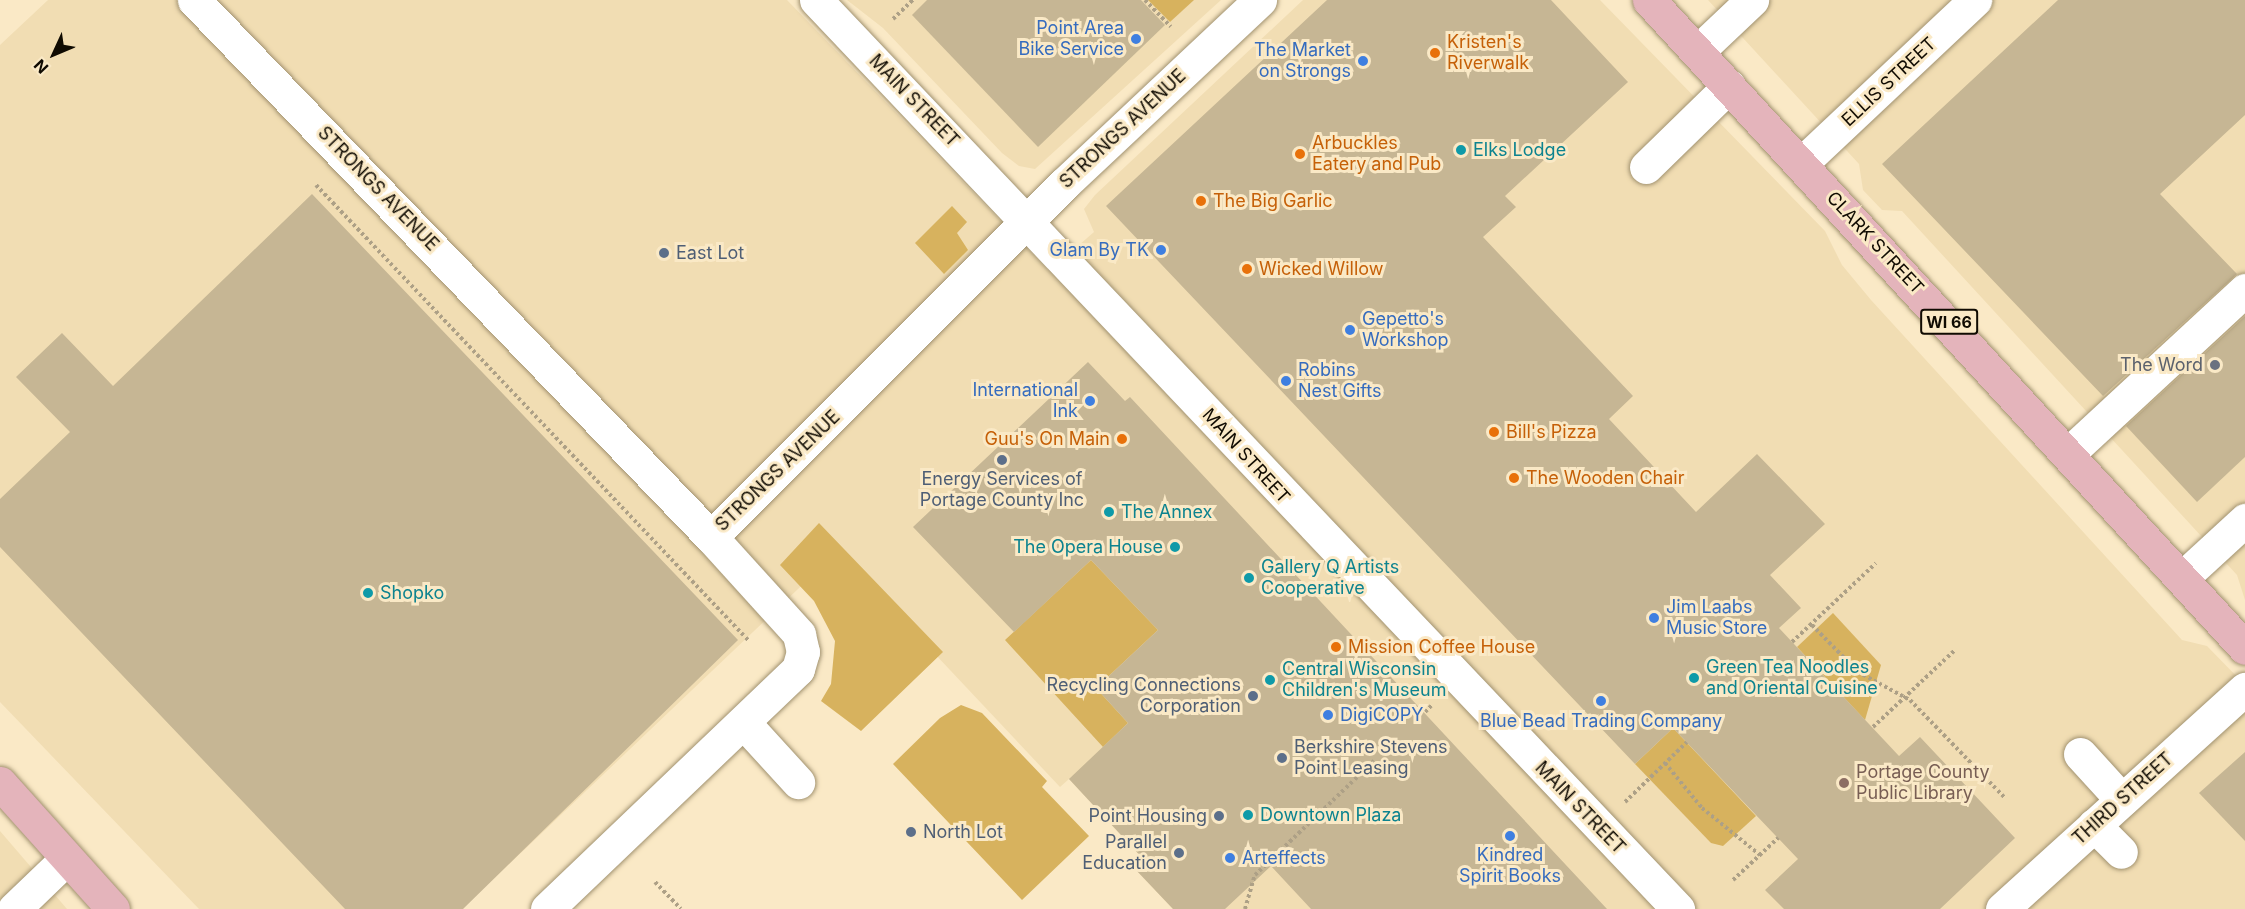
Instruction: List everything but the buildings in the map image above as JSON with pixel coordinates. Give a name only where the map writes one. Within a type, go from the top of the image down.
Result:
[{"type":"main road","name":"CLARK STREET","points":[[1649,0],[2069,453],[2245,648]]},
{"type":"main road","points":[[0,783],[66,860],[113,909]]},
{"type":"street","name":"STRONGS AVENUE","points":[[194,0],[711,537],[1028,221],[1260,0]]},
{"type":"street","name":"MAIN STREET","points":[[816,0],[1678,909]]},
{"type":"street","points":[[1697,52],[1752,0]]},
{"type":"street","name":"ELLIS STREET","points":[[1802,163],[1975,0]]},
{"type":"street","points":[[1646,167],[1729,86]]},
{"type":"street","points":[[2069,453],[2245,290]]},
{"type":"street","points":[[2182,578],[2245,520]]},
{"type":"street","points":[[547,909],[789,682],[803,652],[799,634],[785,616],[711,537]]},
{"type":"street","name":"THIRD STREET","points":[[2002,909],[2245,689]]},
{"type":"street","points":[[745,724],[798,782]]},
{"type":"street","points":[[2080,754],[2122,800]]},
{"type":"street","points":[[2094,825],[2121,852]]},
{"type":"street","points":[[14,909],[66,860]]},
{"type":"path","points":[[893,19],[913,0]]},
{"type":"path","points":[[1145,0],[1171,27]]},
{"type":"path","points":[[316,185],[749,641]]},
{"type":"path","points":[[1792,642],[1876,563]]},
{"type":"path","points":[[1812,625],[1858,672],[1905,696],[2004,797]]},
{"type":"path","points":[[1873,727],[1956,649]]},
{"type":"path","points":[[1425,712],[1432,705]]},
{"type":"path","points":[[1599,827],[1687,742]]},
{"type":"path","points":[[1245,909],[1255,875],[1374,761]]},
{"type":"path","points":[[1665,764],[1702,808],[1760,855]]},
{"type":"path","points":[[1733,880],[1778,838]]},
{"type":"path","points":[[654,882],[681,909]]},
{"type":"shaded area","points":[[48,0],[787,0],[1049,271],[1094,232],[1084,209],[1095,195],[1303,0],[1600,0],[1825,231],[1842,265],[1871,300],[2182,640],[2207,646],[2245,685],[2245,909],[1173,909],[1136,870],[1145,861],[1069,779],[1060,787],[838,551],[462,909],[199,909],[0,702],[0,45]]},
{"type":"shaded area","points":[[847,0],[1221,0],[1035,169],[1019,166],[1002,153],[883,28]]},
{"type":"shaded area","points":[[1148,0],[1194,0],[1170,22]]},
{"type":"shaded area","points":[[1708,0],[2245,0],[2245,600],[2237,575],[1902,211],[1882,210],[1863,190],[1859,164]]},
{"type":"shaded area","points":[[952,206],[967,222],[957,233],[968,250],[944,274],[915,243]]},
{"type":"shaded area","points":[[819,523],[943,652],[861,731],[821,701],[831,684],[835,641],[814,601],[780,565]]},
{"type":"shaded area","points":[[1091,560],[1158,630],[1096,688],[1128,723],[1103,747],[1005,640]]},
{"type":"shaded area","points":[[1833,613],[1881,665],[1865,720],[1797,647]]},
{"type":"shaded area","points":[[961,705],[982,713],[1047,781],[1042,787],[1089,836],[1022,900],[893,764],[940,718]]},
{"type":"shaded area","points":[[1673,728],[1756,816],[1723,846],[1711,843],[1635,764]]},
{"type":"shaded area","points":[[0,831],[67,909],[0,909]]},
{"type":"place","name":"Point Area Bike Service","points":[[1136,39]]},
{"type":"place","name":"Kristen's Riverwalk","points":[[1435,53]]},
{"type":"place","name":"The Market on Strongs","points":[[1363,61]]},
{"type":"place","name":"Elks Lodge","points":[[1461,150]]},
{"type":"place","name":"Arbuckles Eatery and Pub","points":[[1300,154]]},
{"type":"place","name":"The Big Garlic","points":[[1201,201]]},
{"type":"place","name":"Glam By TK","points":[[1161,250]]},
{"type":"place","name":"East Lot","points":[[664,253]]},
{"type":"place","name":"Wicked Willow","points":[[1247,269]]},
{"type":"place","name":"Gepetto's Workshop","points":[[1350,330]]},
{"type":"place","name":"The Word","points":[[2215,365]]},
{"type":"place","name":"Robins Nest Gifts","points":[[1286,381]]},
{"type":"place","name":"International Ink","points":[[1090,401]]},
{"type":"place","name":"Bill's Pizza","points":[[1494,432]]},
{"type":"place","name":"Guu's On Main","points":[[1122,439]]},
{"type":"place","name":"Energy Services of Portage County Inc","points":[[1002,460]]},
{"type":"place","name":"The Wooden Chair","points":[[1514,478]]},
{"type":"place","name":"The Annex","points":[[1109,512]]},
{"type":"place","name":"The Opera House","points":[[1175,547]]},
{"type":"place","name":"Gallery Q Artists Cooperative","points":[[1249,578]]},
{"type":"place","name":"Shopko","points":[[368,593]]},
{"type":"place","name":"Jim Laabs Music Store","points":[[1654,618]]},
{"type":"place","name":"Mission Coffee House","points":[[1336,647]]},
{"type":"place","name":"Green Tea Noodles and Oriental Cuisine","points":[[1694,678]]},
{"type":"place","name":"Central Wisconsin Children's Museum","points":[[1270,680]]},
{"type":"place","name":"Recycling Connections Corporation","points":[[1253,696]]},
{"type":"place","name":"Blue Bead Trading Company","points":[[1601,701]]},
{"type":"place","name":"DigiCOPY","points":[[1328,715]]},
{"type":"place","name":"Berkshire Stevens Point Leasing","points":[[1282,758]]},
{"type":"place","name":"Portage County Public Library","points":[[1844,783]]},
{"type":"place","name":"Downtown Plaza","points":[[1248,815]]},
{"type":"place","name":"Point Housing","points":[[1219,816]]},
{"type":"place","name":"North Lot","points":[[911,832]]},
{"type":"place","name":"Kindred Spirit Books","points":[[1510,836]]},
{"type":"place","name":"Parallel Education","points":[[1179,853]]},
{"type":"place","name":"Arteffects","points":[[1230,858]]}]
